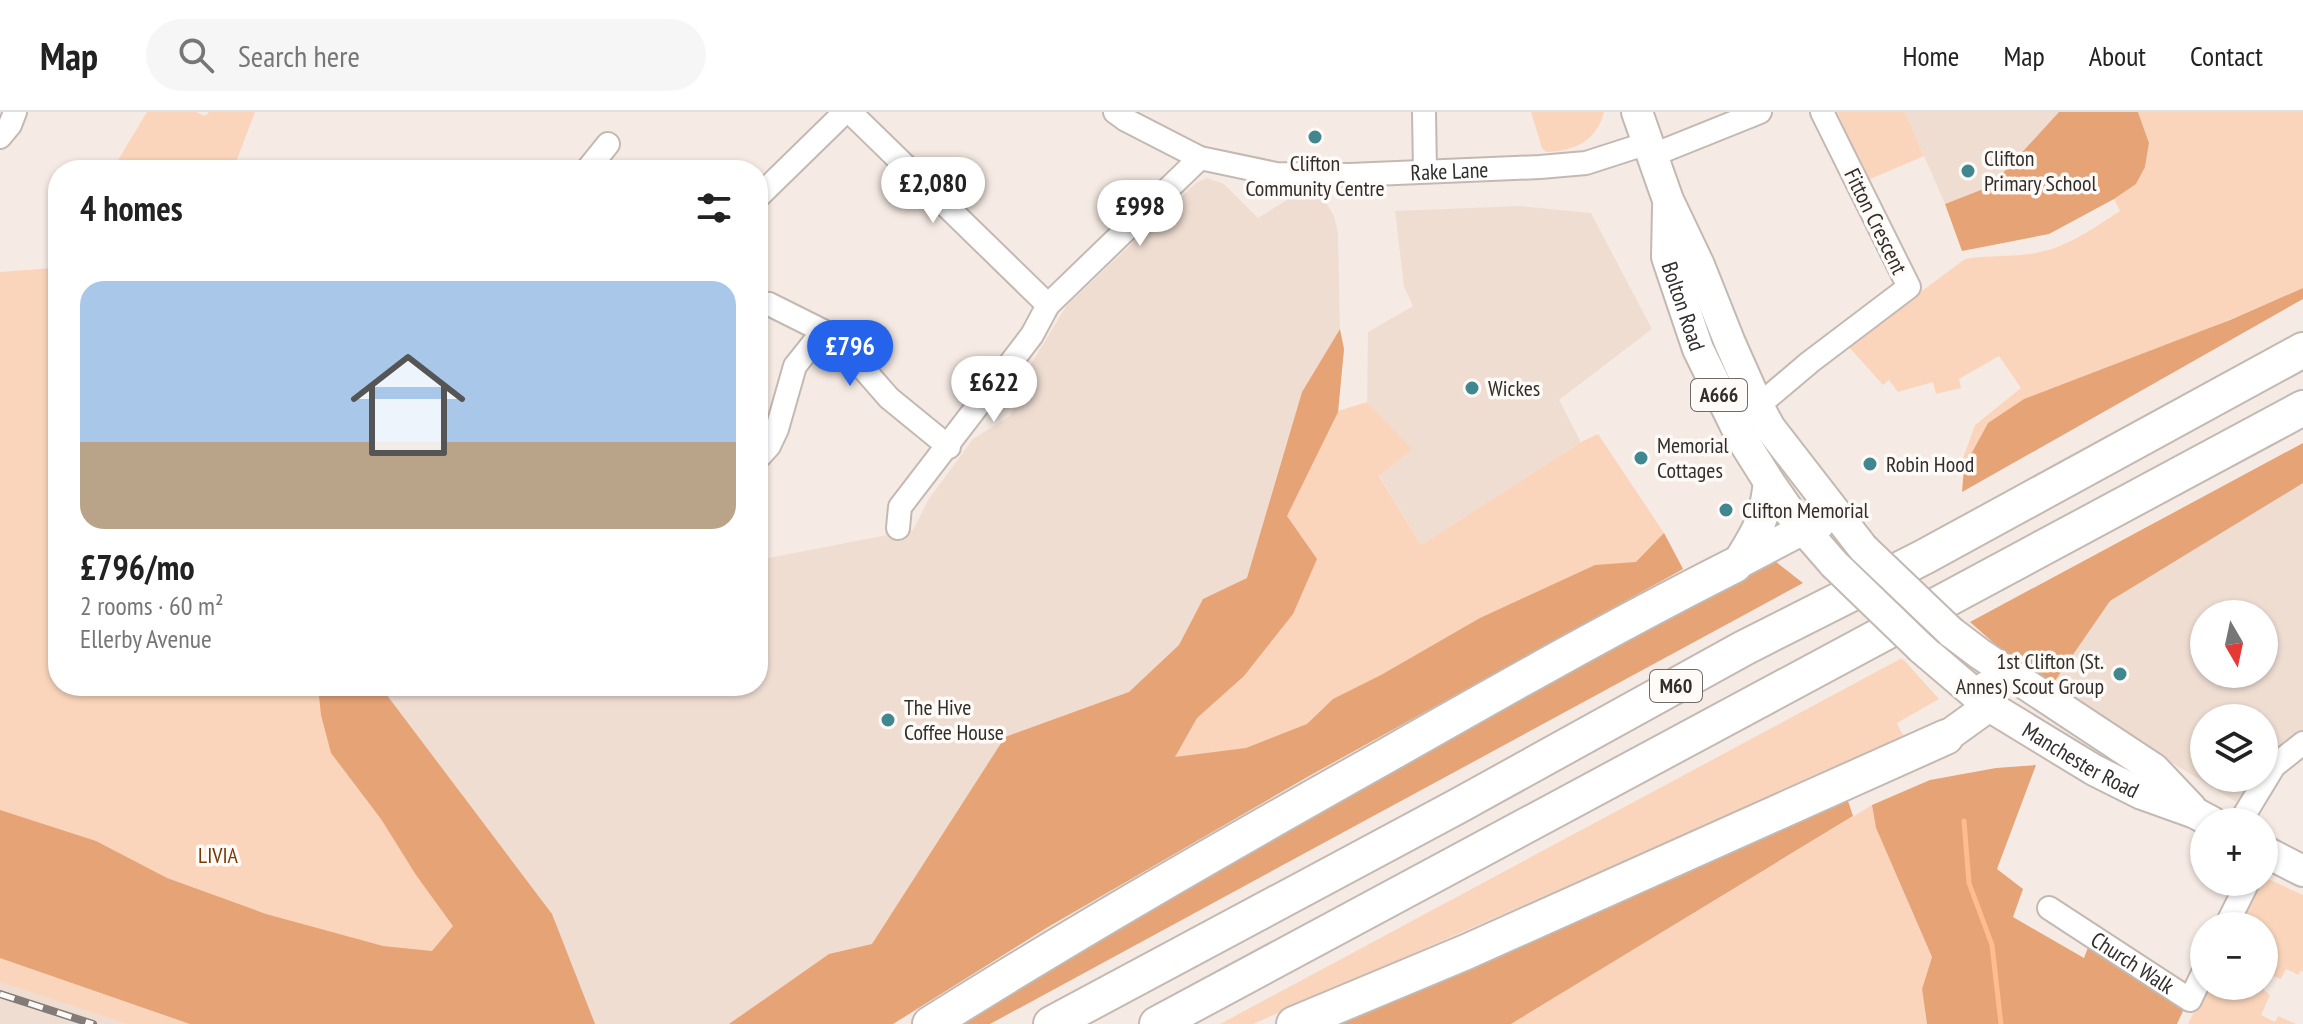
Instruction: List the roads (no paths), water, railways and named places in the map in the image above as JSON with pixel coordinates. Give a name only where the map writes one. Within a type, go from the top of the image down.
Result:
[{"type":"highway","name":"M60","points":[[1051,1024],[1407,834],[1744,648],[1924,557],[2303,350]]},
{"type":"highway","name":"M60","points":[[1157,1024],[2303,408]]},
{"type":"highway","points":[[930,1024],[1166,880],[1434,728],[1735,565]]},
{"type":"highway","points":[[1294,1024],[1466,952],[1946,737]]},
{"type":"main road","name":"Bolton Road","points":[[1637,112],[1668,200],[1758,406],[1770,428],[1855,539]]},
{"type":"main road","name":"Bolton Road","points":[[1668,200],[1667,257],[1698,349],[1722,402],[1769,482],[1834,564]]},
{"type":"main road","points":[[1735,565],[1760,527],[1769,482]]},
{"type":"main road","points":[[1735,565],[1817,524],[1833,524],[1855,539]]},
{"type":"main road","name":"Manchester Road","points":[[1855,539],[1951,632],[2154,769],[2195,808]]},
{"type":"main road","name":"Manchester Road","points":[[1834,564],[1921,648],[1989,706],[2106,776],[2142,794],[2190,812]]},
{"type":"main road","points":[[1946,737],[1989,706],[1980,654]]},
{"type":"main road","points":[[2278,858],[2303,871]]},
{"type":"street","points":[[0,137],[10,125],[15,112]]},
{"type":"street","points":[[768,187],[847,112],[1048,305]]},
{"type":"street","name":"Rake Lane","points":[[1115,112],[1200,158],[1276,174],[1350,175],[1513,169],[1586,163],[1650,149]]},
{"type":"street","points":[[1424,112],[1425,171]]},
{"type":"street","points":[[1650,149],[1760,112]]},
{"type":"street","name":"Fitton Crescent","points":[[1758,406],[1909,287],[1822,112]]},
{"type":"street","points":[[595,160],[608,144]]},
{"type":"street","points":[[898,528],[900,507],[1032,335],[1048,305],[1200,158]]},
{"type":"street","points":[[768,304],[823,331],[847,350],[889,398],[949,447]]},
{"type":"street","points":[[768,447],[777,429],[795,366],[823,331]]},
{"type":"street","points":[[2248,808],[2274,766],[2303,743]]},
{"type":"street","name":"Church Walk","points":[[2049,908],[2190,1000]]},
{"type":"waterway","points":[[1964,821],[1969,883],[1992,945],[2001,1024]]},
{"type":"railway","points":[[0,994],[93,1024]]},
{"type":"place","name":"Clifton Community Centre","points":[[1315,137]]},
{"type":"place","name":"Clifton Primary School","points":[[1968,171]]},
{"type":"place","name":"Wickes","points":[[1472,388]]},
{"type":"place","name":"Memorial Cottages","points":[[1641,458]]},
{"type":"place","name":"Robin Hood","points":[[1870,464]]},
{"type":"place","name":"Clifton Memorial","points":[[1726,510]]},
{"type":"place","name":"1st Clifton (St. Annes) Scout Group","points":[[2120,674]]},
{"type":"place","name":"The Hive Coffee House","points":[[888,720]]},
{"type":"park label","name":"LIVIA","points":[[218,855]]}]
